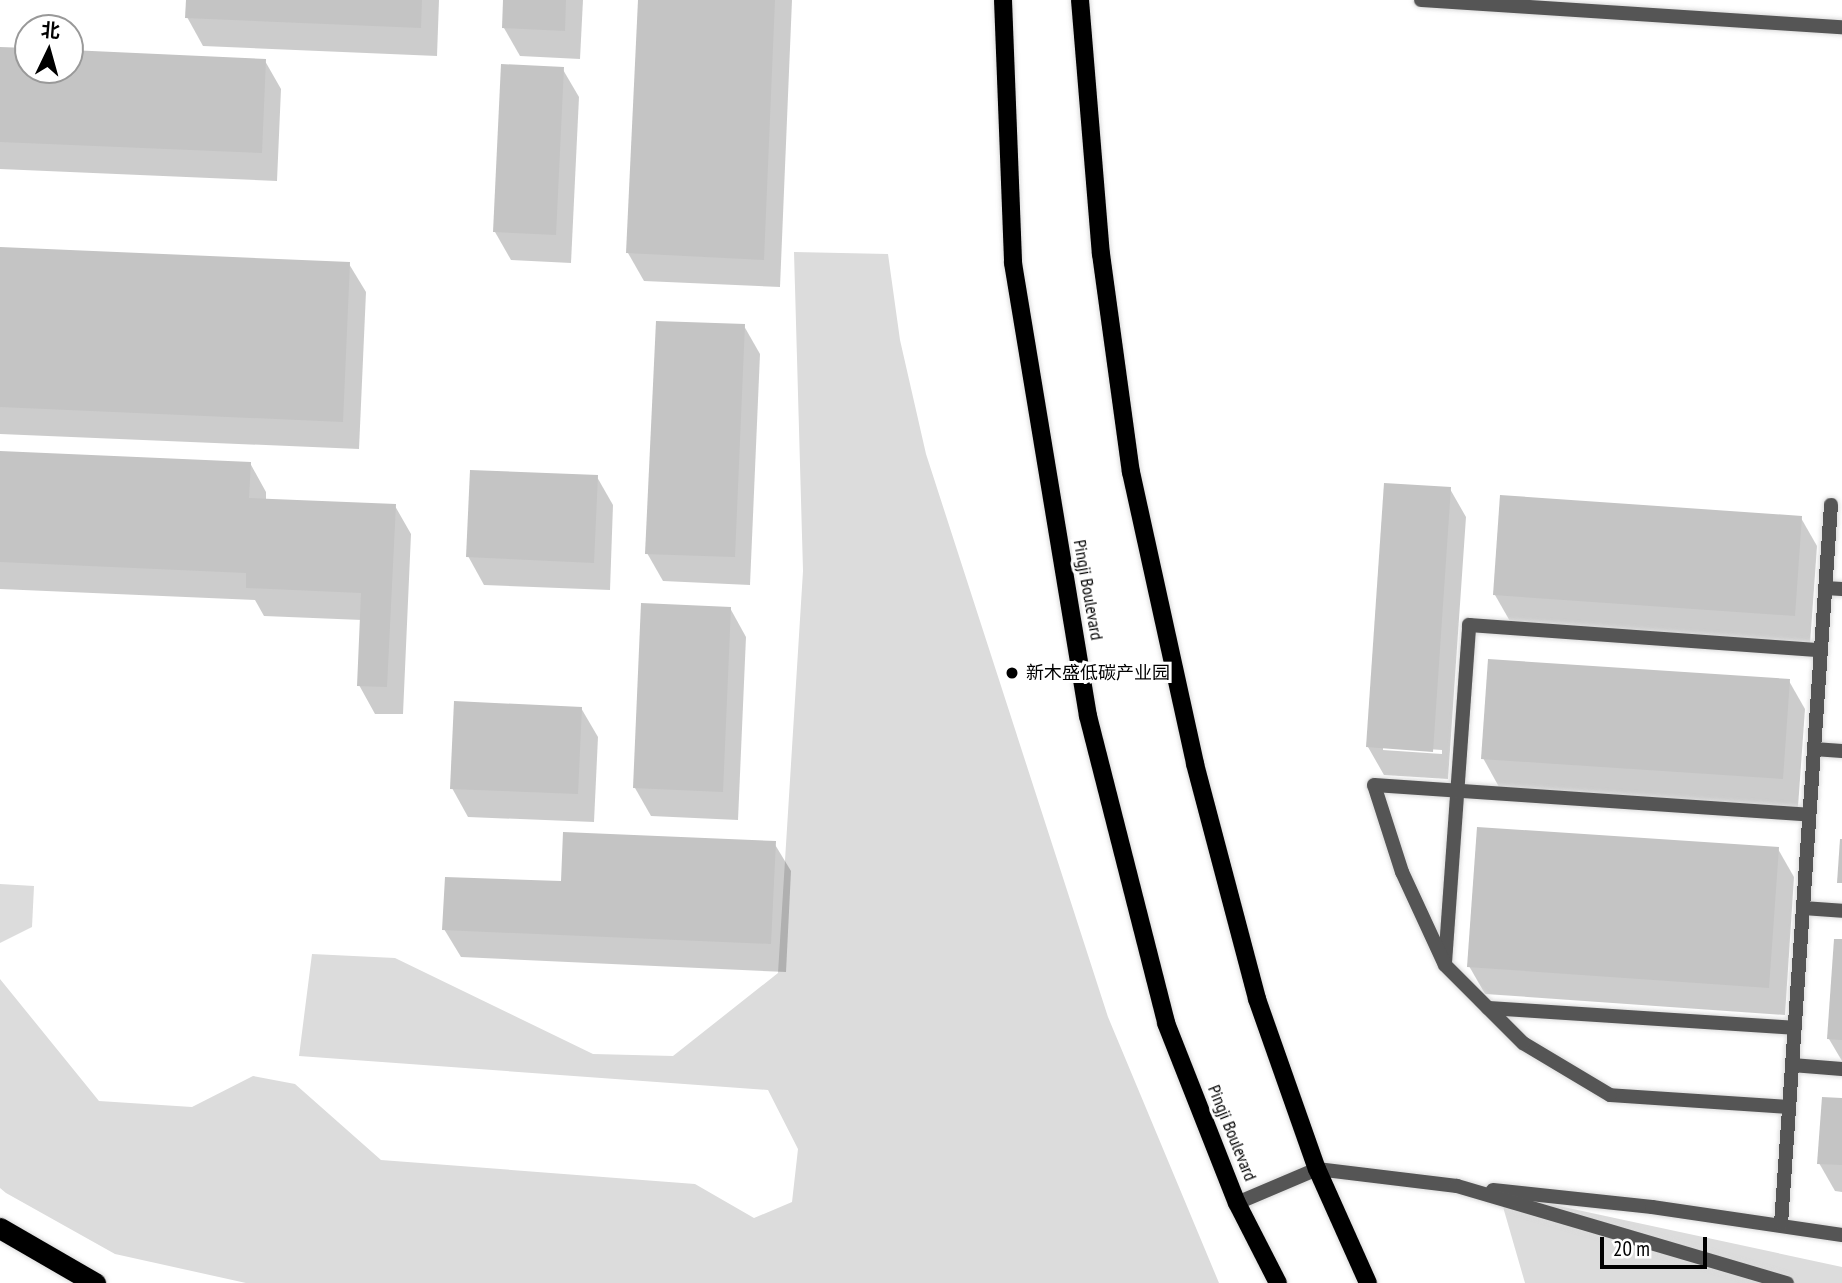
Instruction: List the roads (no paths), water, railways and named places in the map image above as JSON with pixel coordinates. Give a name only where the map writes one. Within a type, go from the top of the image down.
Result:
[{"type":"highway","points":[[0,1228],[95,1283]]},
{"type":"main road","name":"Pingji Boulevard","points":[[1003,0],[1013,263],[1088,716],[1166,1023],[1237,1203],[1278,1283]]},
{"type":"main road","points":[[1080,0],[1101,254],[1131,472],[1195,764],[1257,999],[1317,1169],[1368,1283]]},
{"type":"street","points":[[1421,0],[1842,27]]},
{"type":"street","points":[[1781,1224],[1831,505]]},
{"type":"street","points":[[1825,588],[1842,589]]},
{"type":"street","points":[[1445,965],[1469,625],[1820,650]]},
{"type":"street","points":[[1814,749],[1842,751]]},
{"type":"street","points":[[1789,1107],[1610,1095],[1523,1043],[1445,965],[1402,872],[1374,785],[1809,815]]},
{"type":"street","points":[[1803,908],[1842,911]]},
{"type":"street","points":[[1488,1008],[1794,1028]]},
{"type":"street","points":[[1792,1065],[1842,1069]]},
{"type":"street","points":[[1237,1203],[1317,1169],[1781,1224],[1842,1235]]},
{"type":"street","points":[[1457,1186],[1787,1283]]},
{"type":"place","name":"新木盛低碳产业园","points":[[1012,673]]}]
